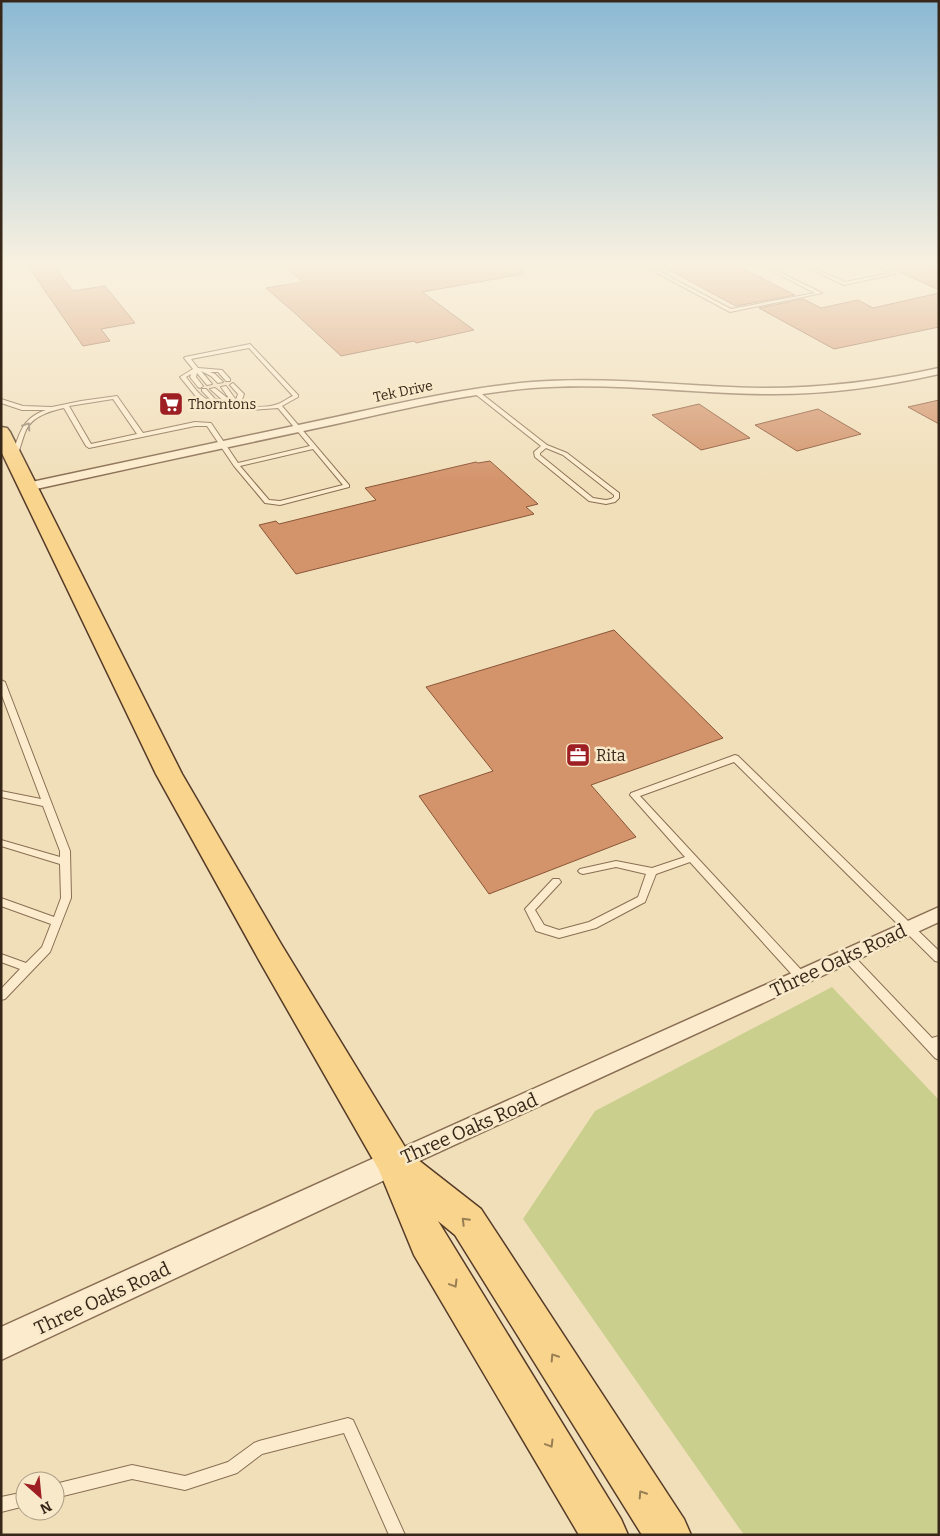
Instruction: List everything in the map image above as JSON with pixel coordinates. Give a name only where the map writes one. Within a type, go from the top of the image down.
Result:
[{"type":"main road","points":[[1,432],[170,774],[270,952],[394,1162],[428,1242],[606,1535]]},
{"type":"main road","points":[[394,1162],[468,1222],[668,1535]]},
{"type":"street","name":"Tek Drive","points":[[28,487],[298,428],[476,392],[550,384],[834,389],[904,379],[939,370]]},
{"type":"street","name":"Three Oaks Road","points":[[1,1344],[394,1162],[939,914]]},
{"type":"lane","points":[[250,346],[296,396],[279,406],[244,409],[221,398],[196,370],[187,358],[250,346]]},
{"type":"lane","points":[[196,370],[213,375],[237,405]]},
{"type":"lane","points":[[196,370],[193,377],[213,400],[237,405]]},
{"type":"lane","points":[[196,370],[220,371],[241,394],[237,405],[205,403],[182,377],[196,370]]},
{"type":"lane","points":[[476,392],[545,446],[565,454],[617,494],[617,497],[606,502],[591,500],[537,456],[537,452],[545,446]]},
{"type":"lane","points":[[1,401],[22,408],[55,408],[115,397],[141,435]]},
{"type":"lane","points":[[66,406],[89,446],[203,423],[208,424],[236,465],[267,502],[280,503],[345,488],[347,484],[279,406]]},
{"type":"lane","points":[[13,457],[19,448],[24,428],[28,422],[35,416],[55,408]]},
{"type":"lane","points":[[236,465],[315,447]]},
{"type":"lane","points":[[1,682],[4,696],[65,850],[66,898],[46,949],[1,996]]},
{"type":"lane","points":[[801,977],[634,795],[735,758],[939,958]]},
{"type":"lane","points":[[1,794],[48,804]]},
{"type":"lane","points":[[1,843],[65,862]]},
{"type":"lane","points":[[583,871],[616,864],[652,872],[691,858]]},
{"type":"lane","points":[[556,882],[530,909],[540,928],[559,934],[592,925],[642,899],[652,872]]},
{"type":"lane","points":[[1,902],[57,922]]},
{"type":"lane","points":[[847,956],[934,1042],[939,1055]]},
{"type":"lane","points":[[1,958],[28,968]]},
{"type":"lane","points":[[65,1489],[132,1472],[185,1484],[232,1468],[259,1448],[348,1425],[398,1535]]},
{"type":"lane","points":[[1,1505],[15,1502]]},
{"type":"green space","points":[[832,987],[939,1100],[939,1535],[744,1535],[523,1219],[595,1111]]},
{"type":"building","points":[[77,338],[108,338],[110,341],[83,346]]},
{"type":"building","points":[[321,338],[440,338],[416,343],[414,341],[341,356]]},
{"type":"building","points":[[813,338],[888,338],[834,349]]},
{"type":"building","points":[[939,400],[939,424],[908,407]]},
{"type":"building","points":[[699,404],[750,438],[701,450],[652,415]]},
{"type":"building","points":[[818,409],[861,434],[797,451],[755,425]]},
{"type":"building","points":[[490,461],[538,504],[526,507],[534,514],[296,574],[259,525],[276,521],[279,524],[376,500],[365,488],[476,462]]},
{"type":"building","name":"Rita","points":[[614,630],[723,738],[591,785],[636,837],[489,894],[419,796],[493,771],[426,687]]},
{"type":"place","name":"Thorntons","points":[[171,404]]},
{"type":"place","name":"Rita","points":[[578,755]]}]
